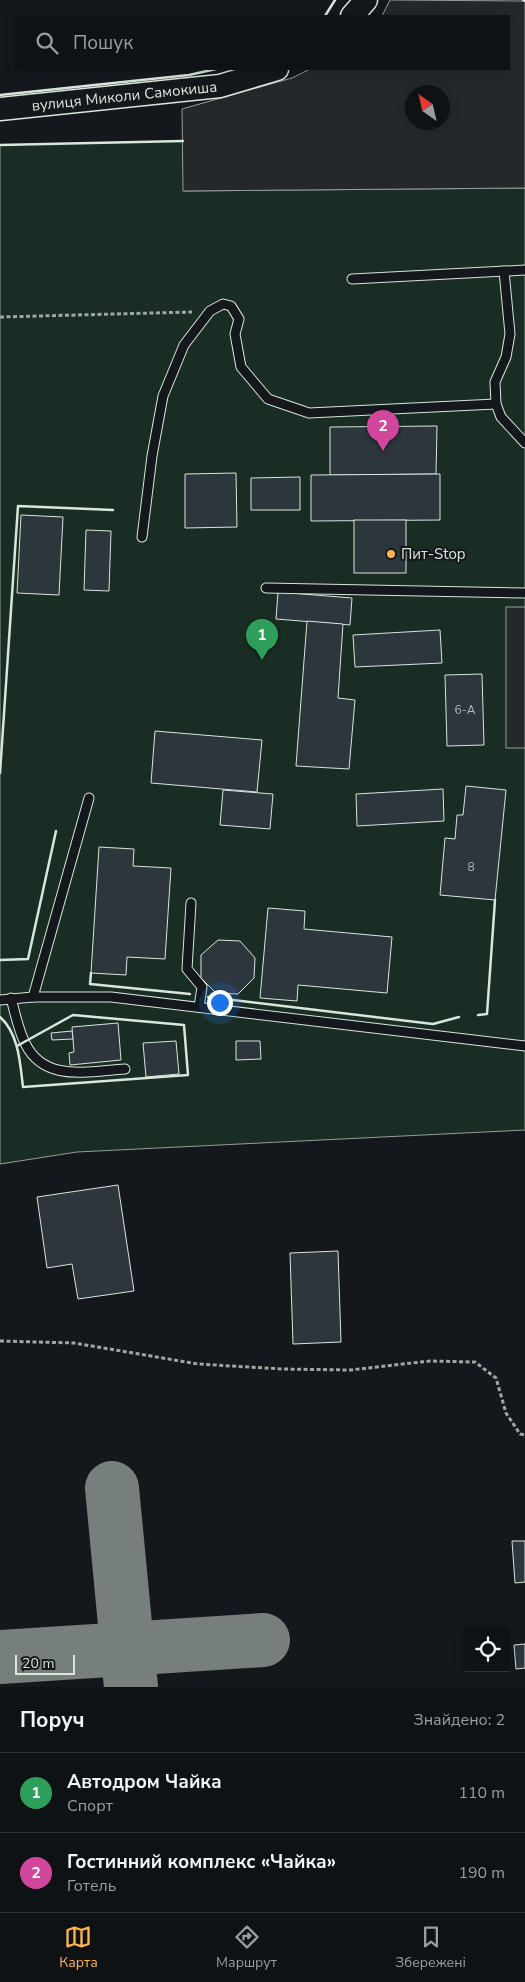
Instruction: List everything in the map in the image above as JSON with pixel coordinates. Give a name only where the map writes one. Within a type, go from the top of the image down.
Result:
[{"type":"street","points":[[353,15],[366,0]]},
{"type":"street","name":"вулиця Миколи Самокиша","points":[[0,109],[220,86],[275,70]]},
{"type":"lane","points":[[352,279],[525,270]]},
{"type":"lane","points":[[504,271],[510,334],[506,356],[494,382],[496,404],[501,417],[525,443]]},
{"type":"lane","points":[[142,537],[152,456],[163,396],[184,345],[210,311],[223,304],[231,306],[239,319],[235,334],[242,367],[268,399],[308,413],[496,404]]},
{"type":"lane","points":[[266,588],[525,593]]},
{"type":"lane","points":[[33,997],[89,798]]},
{"type":"lane","points":[[191,903],[187,969],[202,988],[199,1007]]},
{"type":"lane","points":[[0,1000],[33,997],[112,997],[525,1046]]},
{"type":"lane","points":[[11,998],[24,1042],[31,1053],[44,1065],[63,1072],[125,1070]]},
{"type":"path","points":[[0,317],[210,311]]},
{"type":"path","points":[[0,1341],[74,1343],[198,1364],[282,1369],[350,1370],[430,1361],[475,1362],[496,1378],[506,1413],[520,1434],[525,1435]]},
{"type":"green space","points":[[183,141],[184,191],[525,188],[525,1130],[77,1152],[0,1164],[0,145]]},
{"type":"shaded area","points":[[390,0],[525,1],[525,188],[183,191],[182,109],[292,78],[308,70],[510,70],[510,15],[382,15]]},
{"type":"shaded area","points":[[506,607],[525,607],[525,748],[506,748]]},
{"type":"building","points":[[437,426],[436,474],[330,475],[330,427]]},
{"type":"building","points":[[236,473],[237,527],[185,528],[185,474]]},
{"type":"building","points":[[440,474],[440,520],[311,521],[311,475]]},
{"type":"building","points":[[300,477],[300,510],[251,510],[251,478]]},
{"type":"building","points":[[21,515],[63,517],[59,595],[17,593]]},
{"type":"building","points":[[354,520],[406,520],[406,573],[354,573]]},
{"type":"building","points":[[86,530],[111,531],[109,591],[84,590]]},
{"type":"building","points":[[278,592],[352,598],[350,625],[276,619]]},
{"type":"building","points":[[307,621],[343,624],[338,698],[355,700],[349,769],[296,766]]},
{"type":"building","points":[[440,630],[442,663],[355,667],[353,635]]},
{"type":"building","points":[[482,674],[484,745],[447,746],[445,675]]},
{"type":"building","points":[[155,731],[262,740],[257,792],[151,783]]},
{"type":"building","points":[[466,786],[506,790],[495,900],[440,895],[445,838],[455,839],[457,815],[463,815]]},
{"type":"building","points":[[443,789],[444,821],[357,826],[356,794]]},
{"type":"building","points":[[223,790],[273,794],[270,829],[220,825]]},
{"type":"building","points":[[99,847],[134,849],[133,866],[171,868],[165,959],[127,957],[126,975],[91,973]]},
{"type":"building","points":[[268,908],[305,911],[304,929],[392,937],[387,993],[298,985],[297,1001],[260,998]]},
{"type":"building","points":[[218,940],[240,941],[255,958],[254,978],[238,994],[216,993],[201,978],[201,955]]},
{"type":"building","points":[[118,1023],[121,1060],[70,1065],[69,1053],[74,1052],[72,1027]]},
{"type":"building","points":[[72,1031],[73,1039],[52,1040],[51,1033]]},
{"type":"building","points":[[176,1041],[179,1074],[146,1077],[143,1043]]},
{"type":"building","points":[[236,1041],[260,1041],[261,1059],[236,1060]]},
{"type":"building","points":[[118,1185],[134,1291],[78,1299],[72,1264],[47,1268],[37,1197]]},
{"type":"building","points":[[338,1251],[341,1342],[293,1344],[290,1253]]},
{"type":"building","points":[[512,1541],[525,1541],[525,1582],[515,1583]]},
{"type":"building","points":[[525,1644],[525,1668],[516,1669],[514,1645]]},
{"type":"taxiway","points":[[112,1488],[131,1687]]},
{"type":"taxiway","points":[[0,1657],[263,1640]]},
{"type":"wall","points":[[326,15],[335,0]]},
{"type":"wall","points":[[0,95],[189,75],[212,70]]},
{"type":"wall","points":[[0,145],[183,141]]},
{"type":"wall","points":[[0,773],[18,506],[113,510]]},
{"type":"wall","points":[[0,960],[28,959],[56,831]]},
{"type":"wall","points":[[478,1015],[487,1014],[495,900]]},
{"type":"wall","points":[[91,973],[90,984],[190,994]]},
{"type":"wall","points":[[208,997],[433,1024],[459,1017]]},
{"type":"wall","points":[[0,1017],[11,1032],[18,1049],[23,1087],[188,1075],[184,1025],[73,1015],[17,1046]]},
{"type":"place","name":"Гостинний комплекс «Чайка»","points":[[383,451]]},
{"type":"place","name":"Пит-Stop","points":[[391,554]]},
{"type":"place","name":"Автодром Чайка","points":[[262,660]]}]
